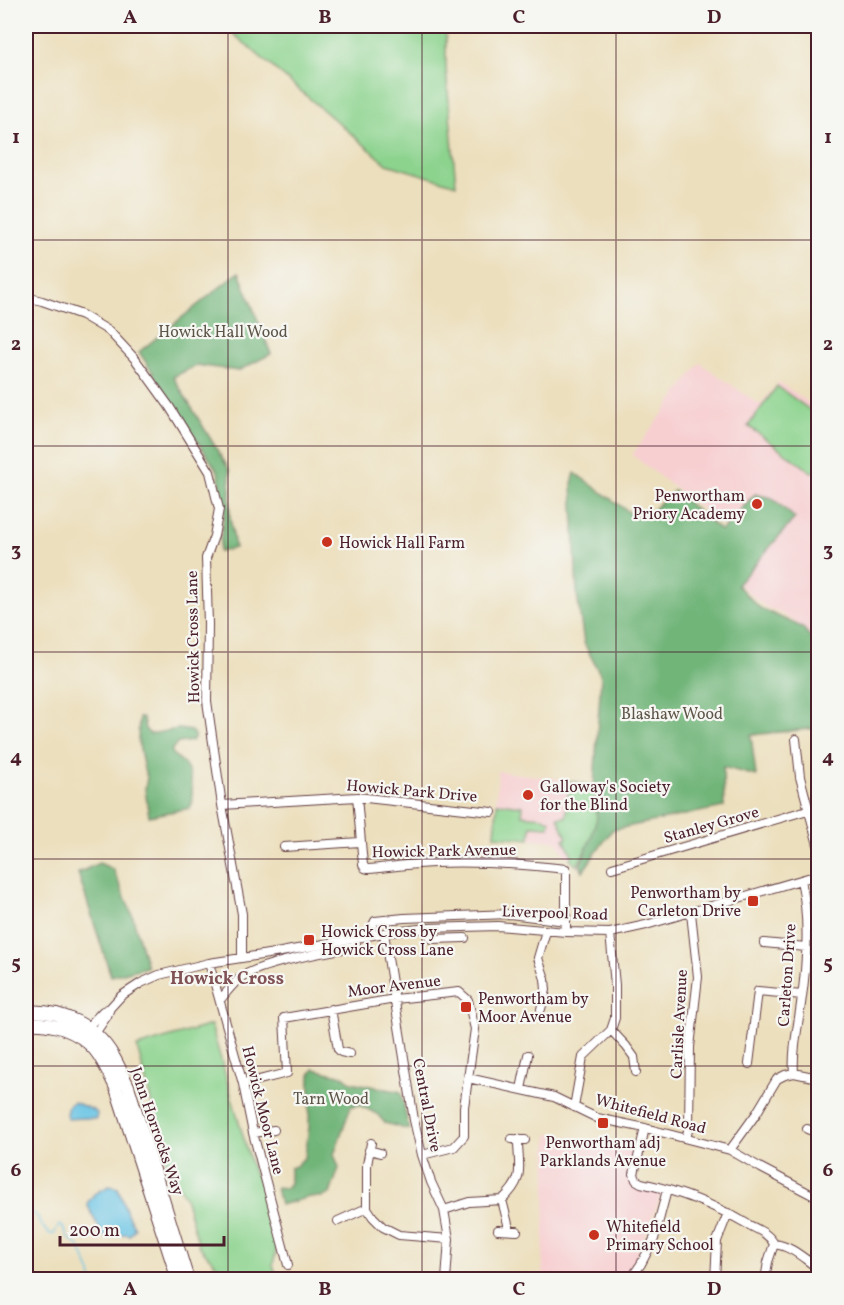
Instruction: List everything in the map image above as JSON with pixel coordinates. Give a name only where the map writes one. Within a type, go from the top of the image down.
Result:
[{"type":"highway","points":[[26,1012],[55,1013],[70,1018],[87,1035]]},
{"type":"highway","points":[[26,1024],[51,1025],[87,1035]]},
{"type":"highway","name":"John Horrocks Way","points":[[87,1035],[116,1088],[178,1280]]},
{"type":"highway","name":"John Horrocks Way","points":[[87,1035],[114,1057],[128,1086],[188,1280]]},
{"type":"street","name":"Howick Cross Lane","points":[[26,297],[82,315],[109,331],[149,378],[210,472],[219,509],[214,537],[206,558],[207,701],[222,805],[242,914],[242,958]]},
{"type":"street","points":[[796,739],[800,777],[819,845]]},
{"type":"street","name":"Howick Park Drive","points":[[222,805],[357,797],[492,812]]},
{"type":"street","name":"Howick Park Avenue","points":[[357,797],[364,868],[478,862],[566,869],[566,932]]},
{"type":"street","name":"Stanley Grove","points":[[612,868],[819,807]]},
{"type":"street","points":[[284,848],[360,842]]},
{"type":"street","name":"Liverpool Road","points":[[87,1035],[107,1016],[110,1008],[121,996],[132,988],[149,979],[209,963],[371,935],[428,928],[498,926],[546,931],[610,933],[646,926],[819,875]]},
{"type":"street","name":"Carleton Drive","points":[[794,1073],[793,1061],[806,946],[806,901],[801,880]]},
{"type":"street","name":"Carlisle Avenue","points":[[686,1138],[689,1127],[690,1047],[698,977],[691,913]]},
{"type":"street","points":[[371,935],[375,921],[404,918],[510,914],[566,921]]},
{"type":"street","points":[[428,928],[432,939],[465,938]]},
{"type":"street","points":[[541,1009],[548,997],[538,958],[546,931]]},
{"type":"street","name":"Central Drive","points":[[384,933],[410,1100],[430,1182],[444,1210],[449,1239],[446,1280]]},
{"type":"street","points":[[574,1107],[583,1057],[611,1030],[615,1018],[615,985],[610,933]]},
{"type":"street","name":"Liverpool Road","points":[[220,1000],[240,978],[261,968],[354,947],[355,938]]},
{"type":"street","points":[[764,943],[806,946]]},
{"type":"street","name":"Howick Moor Lane","points":[[209,963],[243,1084],[253,1133],[288,1265]]},
{"type":"street","points":[[749,1064],[758,991],[802,995]]},
{"type":"street","name":"Moor Avenue","points":[[243,1084],[286,1073],[284,1018],[394,999],[459,992],[468,1000],[475,1029],[464,1107],[462,1145],[458,1148],[422,1155]]},
{"type":"street","points":[[332,1009],[338,1049],[350,1054]]},
{"type":"street","points":[[611,1030],[633,1057],[636,1072]]},
{"type":"street","points":[[521,1089],[528,1055]]},
{"type":"street","points":[[730,1150],[756,1114],[777,1079],[794,1073],[819,1078]]},
{"type":"street","name":"Whitefield Road","points":[[468,1078],[554,1097],[597,1118],[730,1150],[819,1198]]},
{"type":"street","points":[[645,1128],[634,1174],[636,1180],[696,1199],[728,1213],[768,1235],[774,1244],[792,1249],[815,1265],[819,1248]]},
{"type":"street","points":[[807,1129],[819,1133]]},
{"type":"street","points":[[253,1133],[274,1130]]},
{"type":"street","points":[[444,1210],[469,1202],[502,1200],[511,1192],[518,1182],[520,1165],[518,1139]]},
{"type":"street","points":[[380,1153],[370,1146],[367,1165],[367,1208],[373,1217],[383,1227],[399,1234],[449,1239]]},
{"type":"street","points":[[630,1280],[654,1239],[667,1190]]},
{"type":"street","points":[[502,1200],[508,1230]]},
{"type":"street","points":[[343,1207],[342,1219],[367,1208]]},
{"type":"street","points":[[715,1280],[717,1241],[728,1213]]},
{"type":"street","points":[[765,1280],[774,1244]]},
{"type":"shaded area","name":"Penwortham Priory Academy","points":[[700,363],[760,405],[779,382],[818,409],[818,642],[797,623],[765,607],[734,580],[758,552],[632,455]]},
{"type":"shaded area","points":[[498,771],[580,782],[601,841],[581,869],[564,853],[557,841],[494,836]]},
{"type":"shaded area","name":"Whitefield Primary School","points":[[548,1134],[633,1149],[637,1183],[663,1191],[627,1279],[542,1280]]},
{"type":"green space","points":[[224,26],[446,26],[446,68],[456,185],[387,164]]},
{"type":"green space","name":"Howick Hall Wood","points":[[239,272],[271,354],[238,371],[197,365],[173,377],[230,471],[230,516],[235,548],[219,552],[225,508],[218,472],[139,352]]},
{"type":"green space","points":[[777,386],[818,416],[818,465],[813,473],[748,426]]},
{"type":"green space","name":"Blashaw Wood","points":[[575,473],[636,517],[645,516],[674,491],[721,531],[755,494],[772,498],[795,518],[737,585],[760,608],[802,627],[818,646],[818,700],[814,706],[818,709],[818,728],[751,735],[756,776],[723,767],[724,807],[612,830],[583,871],[580,865],[597,818],[594,786],[601,676],[584,643],[577,594],[572,483]]},
{"type":"green space","points":[[139,718],[143,718],[145,729],[150,734],[179,729],[191,731],[195,736],[192,741],[178,743],[172,749],[172,754],[183,763],[189,773],[192,792],[190,808],[149,816],[145,789],[147,777],[138,740]]},
{"type":"green space","points":[[570,781],[594,786],[597,819],[591,839],[577,866],[570,859],[572,855],[564,839],[567,838],[558,817],[566,817]]},
{"type":"green space","points":[[497,803],[523,806],[522,815],[543,817],[550,821],[549,827],[531,826],[530,839],[495,836]]},
{"type":"green space","points":[[99,863],[113,869],[132,914],[147,967],[111,976],[78,873]]},
{"type":"green space","points":[[211,1025],[251,1164],[260,1180],[277,1245],[273,1265],[278,1279],[222,1279],[217,1266],[199,1246],[185,1197],[168,1167],[137,1047]]},
{"type":"green space","name":"Tarn Wood","points":[[314,1069],[343,1076],[351,1082],[401,1092],[409,1130],[385,1123],[377,1114],[359,1105],[351,1106],[334,1154],[339,1168],[330,1194],[280,1205],[276,1187],[286,1188],[290,1183],[290,1168],[296,1166],[305,1157],[309,1127],[310,1075]]},
{"type":"water","points":[[74,1102],[97,1113],[96,1119],[68,1119],[66,1114],[68,1106]]},
{"type":"water","points":[[109,1186],[118,1188],[135,1228],[130,1235],[106,1238],[88,1206],[94,1194]]},
{"type":"waterway","points":[[26,1208],[38,1217],[40,1224],[50,1234],[54,1234],[59,1225],[62,1225],[68,1238],[79,1246],[92,1280]]},
{"type":"place","name":"Penwortham Priory Academy","points":[[757,504]]},
{"type":"place","name":"Howick Hall Farm","points":[[327,542]]},
{"type":"place","name":"Galloway's Society for the Blind","points":[[528,795]]},
{"type":"place","name":"Penwortham by Carleton Drive","points":[[753,901]]},
{"type":"place","name":"Howick Cross by Howick Cross Lane","points":[[309,940]]},
{"type":"place","name":"Penwortham by Moor Avenue","points":[[466,1007]]},
{"type":"place","name":"Penwortham adj Parklands Avenue","points":[[603,1123]]},
{"type":"place","name":"Whitefield Primary School","points":[[594,1235]]},
{"type":"district","name":"Howick Cross","points":[[227,978]]}]
